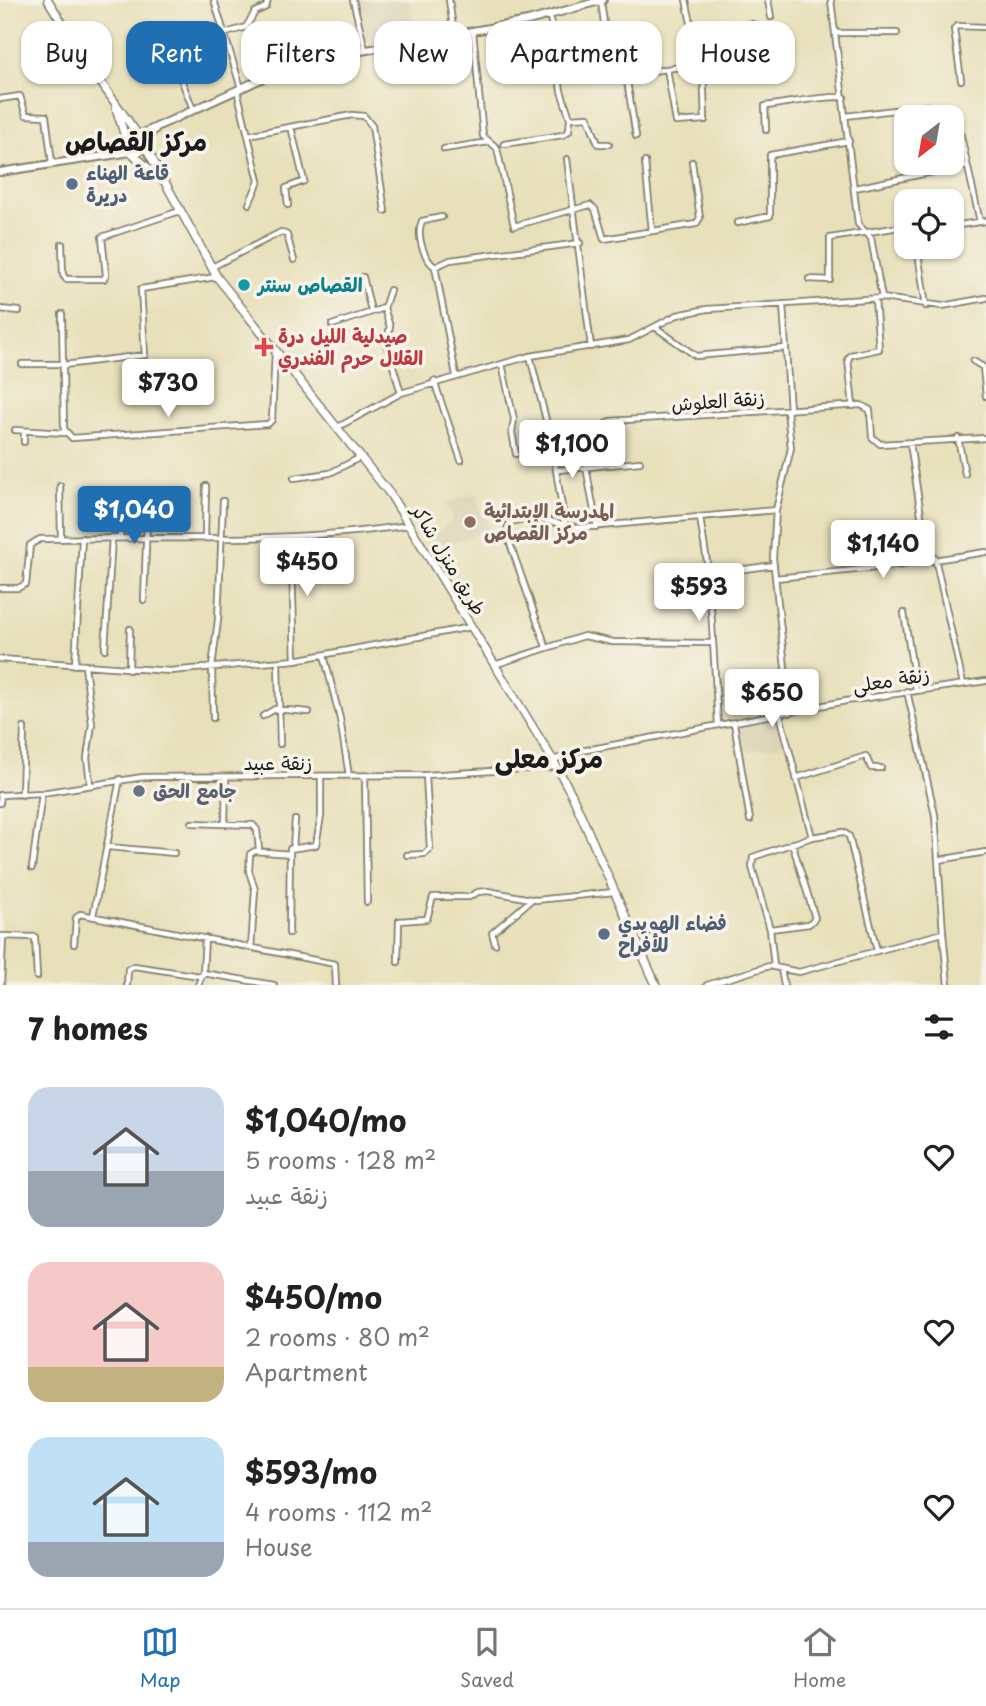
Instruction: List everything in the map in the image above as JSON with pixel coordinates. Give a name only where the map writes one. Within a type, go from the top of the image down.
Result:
[{"type":"main road","name":"طريق منزل شاكر","points":[[48,0],[141,139],[217,276],[275,352],[362,456],[410,525],[555,763],[656,985]]},
{"type":"main road","name":"طريق منزل شاكر","points":[[113,100],[125,140],[132,153],[164,184]]},
{"type":"main road","points":[[125,140],[132,134],[141,139],[141,151],[132,153]]},
{"type":"street","points":[[214,0],[220,21]]},
{"type":"street","points":[[227,33],[246,27],[255,12],[266,7],[268,0]]},
{"type":"street","points":[[353,0],[365,49]]},
{"type":"street","points":[[449,0],[452,21]]},
{"type":"street","points":[[604,21],[602,0],[550,16],[473,31],[483,136],[498,150],[514,226],[594,207],[604,239],[699,222],[692,162]]},
{"type":"street","points":[[685,0],[690,21]]},
{"type":"street","points":[[768,0],[771,17]]},
{"type":"street","points":[[831,0],[858,224],[871,238],[882,298]]},
{"type":"street","points":[[505,144],[563,135],[569,131],[570,118],[561,91],[550,16]]},
{"type":"street","points":[[961,80],[954,29],[957,26],[986,27]]},
{"type":"street","points":[[835,33],[897,33]]},
{"type":"street","points":[[141,139],[161,124],[193,109],[311,60],[374,47]]},
{"type":"street","points":[[227,48],[239,89],[259,184],[249,204]]},
{"type":"street","points":[[662,70],[667,69],[702,66],[705,120],[676,122],[667,69]]},
{"type":"street","points":[[183,84],[193,109]]},
{"type":"street","points":[[627,84],[636,136]]},
{"type":"street","points":[[0,99],[20,96],[26,115],[46,116],[52,163]]},
{"type":"street","points":[[766,130],[763,111],[766,105],[785,106],[812,98],[844,97]]},
{"type":"street","points":[[846,116],[894,110]]},
{"type":"street","points":[[248,135],[352,115],[368,118],[372,126],[385,211]]},
{"type":"street","points":[[570,118],[588,117],[597,144],[609,144]]},
{"type":"street","points":[[288,205],[285,189],[304,181],[290,127]]},
{"type":"street","points":[[96,157],[117,149],[125,140]]},
{"type":"street","points":[[737,223],[770,216],[770,155],[849,141]]},
{"type":"street","points":[[444,149],[490,142]]},
{"type":"street","points":[[964,148],[983,222],[964,224]]},
{"type":"street","points":[[0,172],[132,153]]},
{"type":"street","points":[[567,159],[591,346]]},
{"type":"street","points":[[645,162],[652,232]]},
{"type":"street","points":[[855,188],[968,165]]},
{"type":"street","points":[[62,244],[62,275],[66,279],[104,279],[106,275],[102,237],[180,211]]},
{"type":"street","points":[[442,217],[425,219],[420,225],[425,257],[435,267],[456,375]]},
{"type":"street","points":[[809,279],[830,279],[830,239],[894,227]]},
{"type":"street","points":[[211,267],[281,232],[287,234],[294,260]]},
{"type":"street","points":[[435,267],[463,258],[579,243]]},
{"type":"street","points":[[919,259],[926,306]]},
{"type":"street","points":[[22,364],[64,364],[145,355],[141,289],[217,276]]},
{"type":"street","points":[[363,277],[371,311]]},
{"type":"street","points":[[390,290],[384,308],[390,327],[386,342],[401,393]]},
{"type":"street","points":[[338,427],[401,393],[434,381],[530,356],[633,339],[687,312],[882,298],[926,306],[986,298]]},
{"type":"street","points":[[874,299],[879,349],[851,355],[848,359],[853,406],[865,405],[870,410],[872,437],[876,443],[986,438]]},
{"type":"street","points":[[783,304],[791,448],[776,510],[772,541],[790,713]]},
{"type":"street","points":[[332,325],[384,308]]},
{"type":"street","points":[[0,309],[19,311]]},
{"type":"street","points":[[62,314],[65,433]]},
{"type":"street","points":[[655,327],[696,356],[786,348]]},
{"type":"street","points":[[15,430],[65,433],[75,439],[268,424],[272,420],[275,352]]},
{"type":"street","points":[[530,356],[558,470],[565,526]]},
{"type":"street","points":[[973,361],[983,367],[986,396]]},
{"type":"street","points":[[502,364],[514,419],[512,432],[516,454]]},
{"type":"street","points":[[434,381],[461,460]]},
{"type":"street","name":"زنقة العلوش","points":[[551,440],[595,431],[610,421],[853,406]]},
{"type":"street","points":[[24,431],[24,442]]},
{"type":"street","points":[[958,438],[965,474]]},
{"type":"street","points":[[910,443],[926,548]]},
{"type":"street","points":[[294,478],[330,473],[362,456]]},
{"type":"street","points":[[558,470],[640,463]]},
{"type":"street","points":[[586,467],[597,527]]},
{"type":"street","points":[[60,486],[61,539]]},
{"type":"street","points":[[205,538],[206,486]]},
{"type":"street","points":[[144,600],[148,492]]},
{"type":"street","points":[[213,718],[212,667],[223,538],[223,501]]},
{"type":"street","points":[[120,537],[123,504]]},
{"type":"street","points":[[545,647],[506,526],[515,519],[527,517],[578,528],[776,510]]},
{"type":"street","points":[[700,518],[709,574],[718,725]]},
{"type":"street","points":[[0,588],[18,588],[26,584],[32,542],[112,537],[291,537],[350,534],[410,525]]},
{"type":"street","points":[[105,649],[112,537]]},
{"type":"street","points":[[291,537],[295,660]]},
{"type":"street","points":[[75,665],[82,538]]},
{"type":"street","points":[[776,578],[895,566],[986,552]]},
{"type":"street","points":[[935,558],[963,684]]},
{"type":"street","points":[[709,574],[774,565]]},
{"type":"street","points":[[904,613],[916,690]]},
{"type":"street","points":[[0,659],[161,672],[295,660],[472,627]]},
{"type":"street","points":[[129,670],[130,629]]},
{"type":"street","points":[[494,665],[584,636],[613,642],[712,642]]},
{"type":"street","points":[[324,655],[340,719],[349,776]]},
{"type":"street","points":[[278,662],[280,744]]},
{"type":"street","points":[[85,666],[92,724],[87,758],[90,783]]},
{"type":"street","name":"زنقة معلى","points":[[555,763],[718,725],[907,691],[986,681]]},
{"type":"street","points":[[907,691],[935,815],[948,985]]},
{"type":"street","points":[[263,716],[279,709],[309,712]]},
{"type":"street","points":[[779,715],[812,837]]},
{"type":"street","points":[[734,723],[750,820]]},
{"type":"street","points":[[22,794],[24,728]]},
{"type":"street","points":[[796,778],[866,756],[871,768],[881,768]]},
{"type":"street","name":"زنقة عبيد","points":[[1,795],[43,793],[120,779],[426,775],[555,763]]},
{"type":"street","points":[[407,856],[424,854],[430,849],[426,775]]},
{"type":"street","points":[[365,776],[367,902]]},
{"type":"street","points":[[293,848],[314,846],[316,843],[321,816],[321,777]]},
{"type":"street","points":[[225,824],[226,778]]},
{"type":"street","points":[[93,916],[120,779]]},
{"type":"street","points":[[32,868],[43,793]]},
{"type":"street","points":[[0,803],[1,795]]},
{"type":"street","points":[[289,933],[290,854],[295,820]]},
{"type":"street","points":[[192,823],[253,825],[257,830],[259,851]]},
{"type":"street","points":[[783,985],[752,861],[756,855],[812,837],[844,832],[849,836],[877,951]]},
{"type":"street","points":[[770,929],[809,924],[815,918],[792,843]]},
{"type":"street","points":[[108,847],[174,853]]},
{"type":"street","points":[[251,948],[255,890],[248,865],[251,851],[290,854]]},
{"type":"street","points":[[939,860],[986,852]]},
{"type":"street","points":[[398,962],[399,921],[427,919],[433,897],[469,897],[488,891],[531,900],[615,892]]},
{"type":"street","points":[[495,944],[491,936],[494,930],[511,920],[531,900]]},
{"type":"street","points":[[74,944],[77,916],[93,916],[335,964],[336,985]]},
{"type":"street","points":[[707,985],[777,967],[799,972],[943,933]]},
{"type":"street","points":[[1,985],[1,936],[35,937],[37,976]]},
{"type":"street","points":[[198,985],[202,974],[205,938]]},
{"type":"street","points":[[127,985],[128,969],[134,966],[274,985]]},
{"type":"shaded area","points":[[355,0],[410,0],[413,21],[374,21],[374,41],[370,42],[365,38]]},
{"type":"shaded area","name":"المدرسة الإبتدائية مركز القصاص","points":[[476,493],[481,514],[485,513],[489,528],[437,549],[431,538],[453,519],[446,503]]},
{"type":"shaded area","points":[[776,719],[785,744],[741,752],[737,728],[740,725]]},
{"type":"place","name":"قاعة الهناء دريرة","points":[[72,184]]},
{"type":"place","name":"القصاص سنتر","points":[[244,285]]},
{"type":"place","name":"صيدلية الليل درة القلال حرم الفندري","points":[[264,347]]},
{"type":"place","name":"المدرسة الإبتدائية مركز القصاص","points":[[470,522]]},
{"type":"place","name":"جامع الحق","points":[[139,791]]},
{"type":"place","name":"فضاء الهويدي للأفراح","points":[[604,934]]},
{"type":"district","name":"مركز القصاص","points":[[136,142]]},
{"type":"district","name":"مركز معلى","points":[[549,759]]}]
